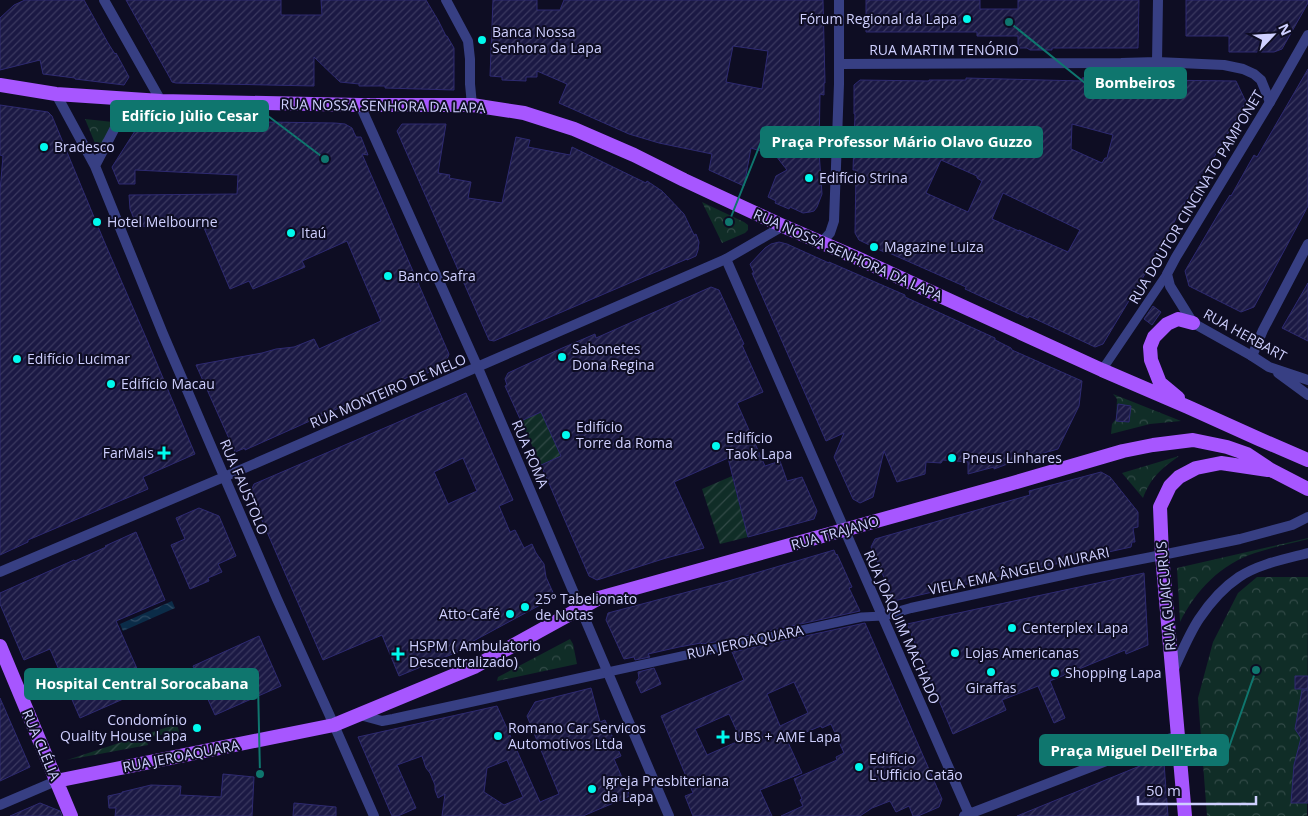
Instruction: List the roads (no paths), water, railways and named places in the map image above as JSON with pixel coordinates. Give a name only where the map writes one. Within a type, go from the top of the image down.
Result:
[{"type":"main road","name":"RUA NOSSA SENHORA DA LAPA","points":[[0,85],[56,94],[162,102],[472,105],[524,114],[574,129],[634,155],[783,226],[1102,370],[1308,460]]},
{"type":"main road","points":[[1188,407],[1160,382],[1152,365],[1150,347],[1154,338],[1167,324],[1178,319],[1193,323]]},
{"type":"main road","name":"RUA TRAJANO","points":[[581,608],[606,596],[1123,451],[1193,440],[1227,447],[1247,454],[1271,470]]},
{"type":"main road","name":"RUA GUAICURUS","points":[[1185,816],[1162,555],[1160,507],[1170,486],[1179,477],[1196,468],[1221,463],[1271,470]]},
{"type":"main road","points":[[1271,470],[1308,489]]},
{"type":"main road","name":"RUA JEROAQUARA","points":[[56,781],[334,725],[474,667],[581,608]]},
{"type":"main road","name":"RUA CLÉLIA","points":[[0,646],[72,816]]},
{"type":"street","points":[[104,0],[162,102]]},
{"type":"street","points":[[446,0],[468,41],[472,105]]},
{"type":"street","points":[[821,243],[830,233],[834,221],[839,0]]},
{"type":"street","points":[[1157,62],[1158,0]]},
{"type":"street","name":"RUA DOUTOR CINCINATO PAMPONET","points":[[1102,370],[1167,274],[1180,248],[1270,102],[1308,35]]},
{"type":"street","name":"RUA MARTIM TENÓRIO","points":[[839,64],[1157,62],[1224,65],[1254,74],[1261,80],[1270,102]]},
{"type":"street","name":"RUA FAUSTOLO","points":[[56,94],[95,166],[163,334],[224,477],[374,816]]},
{"type":"street","points":[[95,166],[130,99]]},
{"type":"street","name":"RUA ROMA","points":[[360,105],[478,368],[669,816]]},
{"type":"street","name":"RUA MONTEIRO DE MELO","points":[[0,572],[478,368],[726,259],[783,226]]},
{"type":"street","points":[[1252,356],[1266,324],[1308,244]]},
{"type":"street","name":"RUA JOAQUIM MACHADO","points":[[726,259],[883,616],[966,815]]},
{"type":"street","name":"RUA HERBART","points":[[1167,274],[1170,286],[1193,323],[1269,367],[1308,380]]},
{"type":"street","points":[[1269,367],[1308,394]]},
{"type":"street","name":"VIELA EMA ÂNGELO MURARI","points":[[883,616],[911,608],[1094,568],[1240,539],[1292,526],[1308,517]]},
{"type":"street","points":[[1173,670],[1199,619],[1219,594],[1239,577],[1256,569],[1308,553]]},
{"type":"street","name":"RUA JEROAQUARA","points":[[608,672],[862,617],[883,616]]},
{"type":"street","points":[[360,715],[382,721],[608,672]]},
{"type":"street","points":[[966,815],[981,812],[1153,743],[1179,736]]},
{"type":"street","name":"RUA JEROAQUARA","points":[[0,805],[56,781]]},
{"type":"water","points":[[172,601],[175,608],[123,631],[120,624]]},
{"type":"place","name":"Fórum Regional da Lapa","points":[[967,19]]},
{"type":"place","name":"Bombeiros","points":[[1009,22]]},
{"type":"place","name":"Banca Nossa Senhora da Lapa","points":[[482,40]]},
{"type":"place","name":"Bradesco","points":[[44,147]]},
{"type":"place","name":"Edifício Jùlio Cesar","points":[[325,159]]},
{"type":"place","name":"Edifício Strina","points":[[809,178]]},
{"type":"place","name":"Hotel Melbourne","points":[[97,222]]},
{"type":"place","name":"Praça Professor Mário Olavo Guzzo","points":[[729,222]]},
{"type":"place","name":"Itaú","points":[[291,233]]},
{"type":"place","name":"Magazine Luiza","points":[[874,247]]},
{"type":"place","name":"Banco Safra","points":[[388,276]]},
{"type":"place","name":"Sabonetes Dona Regina","points":[[562,357]]},
{"type":"place","name":"Edifício Lucimar","points":[[17,359]]},
{"type":"place","name":"Edifício Macau","points":[[111,384]]},
{"type":"place","name":"Edifício Torre da Roma","points":[[566,435]]},
{"type":"place","name":"Edifício Taok Lapa","points":[[716,446]]},
{"type":"place","name":"FarMais","points":[[164,453]]},
{"type":"place","name":"Pneus Linhares","points":[[952,458]]},
{"type":"place","name":"25º Tabelionato de Notas","points":[[525,607]]},
{"type":"place","name":"Atto-Café","points":[[510,614]]},
{"type":"place","name":"Centerplex Lapa","points":[[1012,628]]},
{"type":"place","name":"Lojas Americanas","points":[[955,653]]},
{"type":"place","name":"HSPM ( Ambulatorio Descentralizado)","points":[[398,654]]},
{"type":"place","name":"Praça Miguel Dell'Erba","points":[[1256,670]]},
{"type":"place","name":"Giraffas","points":[[991,672]]},
{"type":"place","name":"Shopping Lapa","points":[[1055,673]]},
{"type":"place","name":"Condomínio Quality House Lapa","points":[[197,728]]},
{"type":"place","name":"Romano Car Servicos Automotivos Ltda","points":[[498,736]]},
{"type":"place","name":"UBS + AME Lapa","points":[[723,737]]},
{"type":"place","name":"Edifício L'Ufficio Catão","points":[[859,767]]},
{"type":"place","name":"Hospital Central Sorocabana","points":[[260,774]]},
{"type":"place","name":"Igreja Presbiteriana da Lapa","points":[[592,789]]}]
